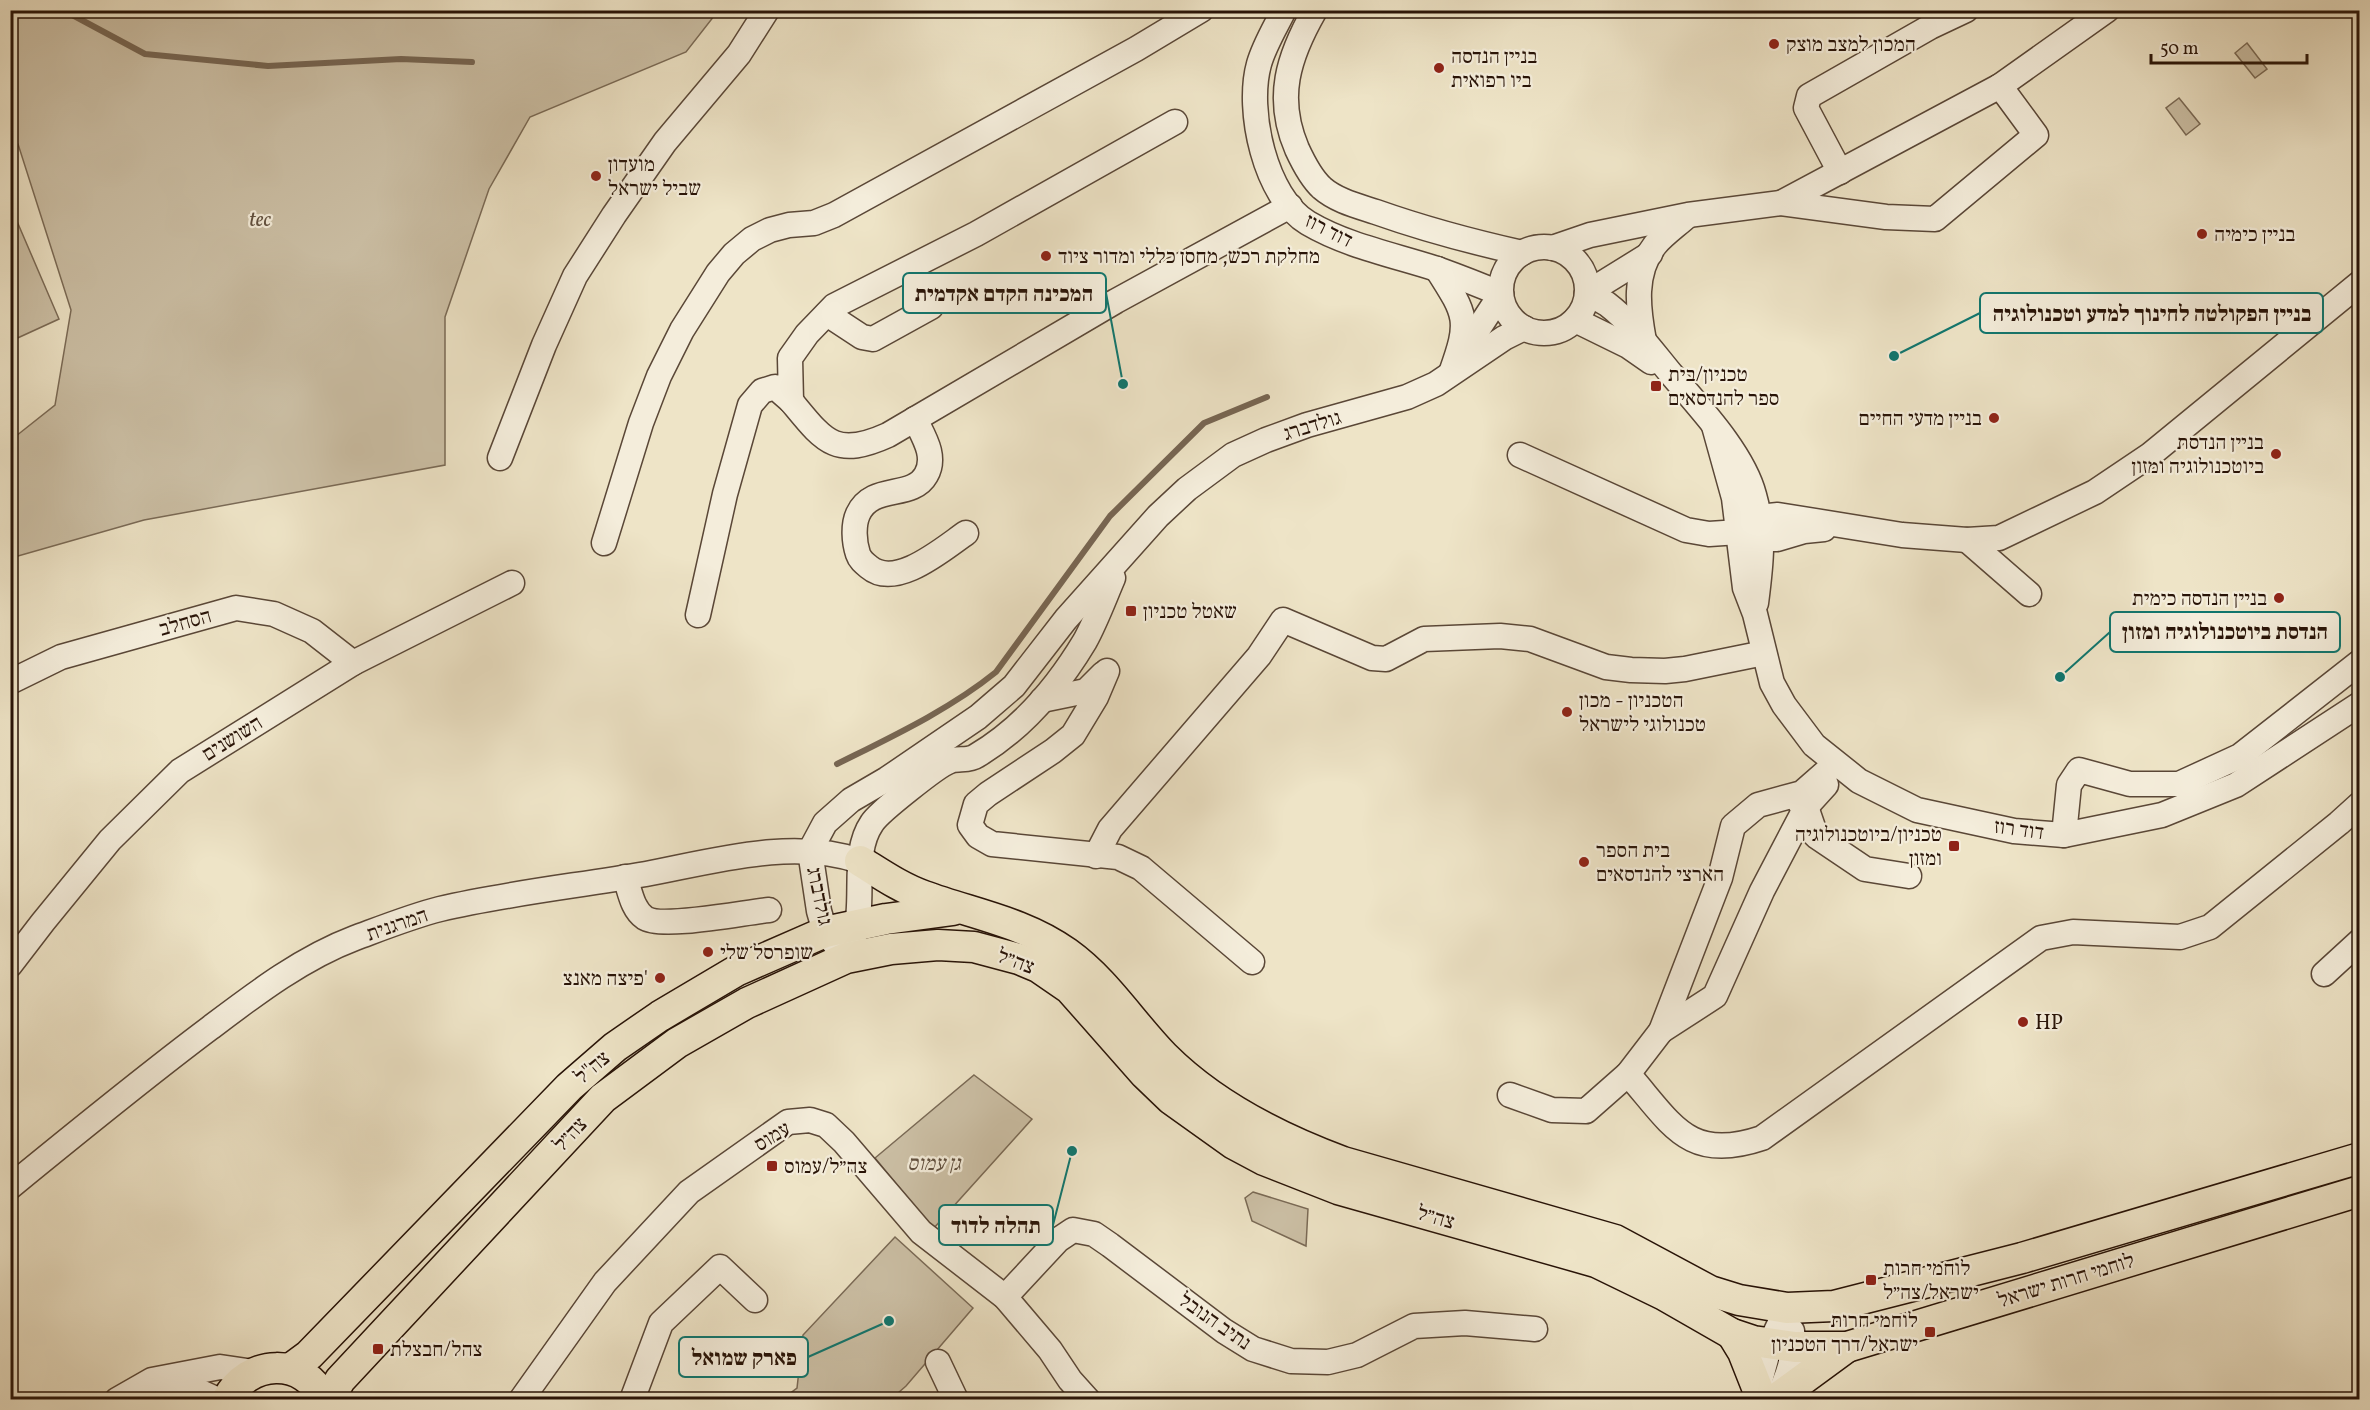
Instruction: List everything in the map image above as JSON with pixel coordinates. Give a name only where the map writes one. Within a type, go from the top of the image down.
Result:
[{"type":"main road","points":[[860,861],[892,881],[923,896],[980,913]]},
{"type":"main road","name":"צה\"ל","points":[[290,1369],[309,1355],[591,1066],[660,1016],[736,971],[825,932],[940,910],[980,913]]},
{"type":"main road","name":"צה״ל","points":[[980,913],[1029,930],[1068,953],[1099,980],[1164,1055],[1184,1074],[1231,1109],[1293,1143],[1343,1162],[1615,1240],[1710,1291],[1739,1300],[1787,1308]]},
{"type":"main road","name":"צה״ל","points":[[329,1400],[340,1380],[603,1098],[677,1043],[747,1002],[846,958],[891,949],[954,945],[997,952],[1029,963],[1070,989],[1152,1080],[1185,1110],[1234,1144],[1264,1160],[1314,1181],[1596,1262],[1644,1284],[1732,1334],[1782,1346]]},
{"type":"main road","name":"לוחמי חרות ישראל","points":[[1787,1308],[1834,1306],[2022,1258],[2360,1158]]},
{"type":"main road","name":"לוחמי חרות ישראל","points":[[1782,1346],[1847,1347],[2360,1191]]},
{"type":"main road","points":[[1732,1334],[1763,1396],[1847,1347]]},
{"type":"main road","points":[[227,1400],[241,1379],[265,1368],[290,1369],[313,1382],[324,1400]]},
{"type":"street","points":[[500,458],[544,345],[575,276],[665,142],[739,54],[767,10]]},
{"type":"street","points":[[604,543],[641,423],[659,376],[682,330],[734,254],[752,239],[770,230],[789,225],[814,224],[834,214],[1136,50],[1201,10]]},
{"type":"street","name":"דוד רוז","points":[[1284,10],[1259,64],[1255,88],[1255,121],[1273,179],[1290,206],[1306,222],[1344,240],[1437,269],[1501,294]]},
{"type":"street","name":"דוד רוז","points":[[1315,10],[1289,66],[1284,101],[1292,136],[1303,162],[1322,188],[1346,202],[1396,220],[1522,253]]},
{"type":"street","points":[[1840,172],[1806,108],[1809,96],[1926,19],[1966,10]]},
{"type":"street","points":[[1781,203],[2000,86],[2107,10]]},
{"type":"street","points":[[1552,248],[1569,255],[1578,264],[1584,274],[1587,292],[1582,310],[1575,320],[1564,328],[1551,332],[1537,332],[1513,321],[1504,306],[1501,294],[1505,272],[1512,261],[1533,248],[1552,248],[1590,235],[1688,215],[1781,203],[1886,217],[1935,219],[2036,135],[2000,86]]},
{"type":"street","points":[[790,401],[790,358],[807,334],[834,306],[976,234],[1175,122]]},
{"type":"street","points":[[698,615],[726,494],[750,405],[762,392],[775,387],[820,436],[843,447],[866,445],[915,419],[1116,301],[1290,206]]},
{"type":"street","points":[[1644,341],[1638,308],[1643,271],[1655,245],[1688,215]]},
{"type":"street","points":[[1587,292],[1650,254]]},
{"type":"street","points":[[1437,269],[1453,294],[1463,316],[1462,341],[1451,373]]},
{"type":"street","points":[[1520,455],[1686,530],[1709,534],[1761,528],[1778,515],[1902,535],[1967,540],[1999,538],[2095,492],[2150,455],[2360,283]]},
{"type":"street","name":"דוד רוז","points":[[1587,292],[1607,305],[1644,341],[1736,456],[1754,492],[1761,528],[1763,551],[1755,614]]},
{"type":"street","points":[[1451,373],[1483,319],[1501,294]]},
{"type":"street","points":[[827,314],[862,337],[873,339],[931,307]]},
{"type":"street","name":"דוד רוז","points":[[1575,320],[1628,346],[1673,376]]},
{"type":"street","name":"גולדברג","points":[[846,958],[825,932],[819,911],[810,851],[825,823],[836,811],[978,717],[1014,686],[1066,619],[1158,516],[1187,489],[1233,455],[1307,425],[1407,397],[1436,384],[1504,338],[1524,328]]},
{"type":"street","points":[[915,419],[928,446],[931,459],[926,475],[916,486],[870,498],[858,514],[854,542],[859,558],[872,570],[885,574],[906,572],[966,533]]},
{"type":"street","name":"דוד רוז","points":[[1714,426],[1734,498],[1745,588],[1755,614],[1773,683],[1784,705],[1808,739],[1838,766],[1859,781],[1917,810],[2014,831],[2064,835],[2162,815],[2236,785],[2360,704]]},
{"type":"street","points":[[1967,540],[2020,587],[1999,538]]},
{"type":"street","name":"גולדברג","points":[[846,958],[859,924],[860,861],[870,825],[880,813],[948,761],[974,758],[1024,721],[1042,700],[1085,639],[1122,557]]},
{"type":"street","name":"השושנים","points":[[10,965],[110,840],[180,771],[353,663],[512,583]]},
{"type":"street","points":[[948,761],[1009,710],[1035,681],[1109,587]]},
{"type":"street","name":"הסחלב","points":[[10,682],[61,657],[236,608],[274,614],[312,631],[353,663]]},
{"type":"street","points":[[1096,855],[1110,829],[1259,656],[1283,620],[1372,658],[1386,659],[1424,639],[1500,636],[1530,639],[1606,667],[1631,670],[1685,669],[1764,653]]},
{"type":"street","points":[[2064,835],[2070,785],[2079,770],[2130,784],[2179,784],[2240,756],[2360,662]]},
{"type":"street","points":[[1042,700],[1086,691],[1107,671],[1096,697],[1073,735],[1053,752],[976,804],[970,825],[978,836],[992,844],[1118,857],[1142,868],[1252,962]]},
{"type":"street","points":[[1053,752],[1071,714],[1070,695]]},
{"type":"street","points":[[1661,1031],[1715,996],[1762,891],[1802,793],[1838,766]]},
{"type":"street","points":[[1510,1095],[1552,1110],[1586,1111],[1628,1074],[1661,1031],[1720,878],[1733,826],[1758,805],[1798,802],[1838,766]]},
{"type":"street","points":[[1798,802],[1816,836],[1865,869],[1909,876]]},
{"type":"street","points":[[1628,1074],[1675,1126],[1694,1142],[1716,1147],[1739,1146],[1762,1138],[2041,938],[2073,932],[2180,937],[2210,927],[2339,824],[2360,804]]},
{"type":"street","name":"המרגנית","points":[[10,1187],[141,1079],[231,1012],[295,968],[352,939],[439,910],[498,897],[785,851],[842,855],[860,861]]},
{"type":"street","points":[[626,877],[635,909],[646,919],[666,923],[769,909]]},
{"type":"street","points":[[2324,974],[2360,941]]},
{"type":"street","name":"עמוס","points":[[521,1400],[605,1282],[689,1192],[788,1122],[810,1120],[826,1125],[844,1142],[921,1232],[1005,1298],[1050,1350],[1070,1380],[1088,1400]]},
{"type":"street","name":"נתיב הנובל","points":[[1005,1298],[1058,1240],[1073,1230],[1094,1234],[1224,1331],[1253,1349],[1291,1361],[1328,1362],[1356,1355],[1414,1326],[1465,1323],[1535,1329]]},
{"type":"street","points":[[632,1400],[661,1323],[720,1267],[754,1300]]},
{"type":"street","points":[[1763,1396],[1782,1346],[1787,1308]]},
{"type":"street","points":[[938,1362],[956,1400]]},
{"type":"street","points":[[117,1400],[152,1380],[220,1367],[254,1372]]},
{"type":"street","points":[[152,1380],[183,1386],[218,1400]]},
{"type":"green space","name":"tec","points":[[11,10],[718,11],[686,52],[530,117],[489,189],[445,317],[445,465],[144,520],[11,558],[11,440],[55,405],[71,310],[18,144],[11,141]]},
{"type":"green space","points":[[2247,43],[2267,69],[2255,78],[2235,53]]},
{"type":"green space","points":[[2179,98],[2200,124],[2186,135],[2166,108]]},
{"type":"green space","points":[[16,219],[59,319],[11,341],[10,222]]},
{"type":"green space","name":"גן עמוס","points":[[974,1075],[1032,1119],[933,1229],[875,1158]]},
{"type":"green space","points":[[1253,1192],[1308,1209],[1306,1246],[1252,1221],[1245,1198]]},
{"type":"green space","points":[[895,1237],[973,1308],[906,1386],[891,1399],[781,1400],[797,1388],[803,1335]]},
{"type":"waterway","points":[[63,10],[145,54],[268,66],[401,59],[472,62]]},
{"type":"waterway","points":[[837,764],[939,711],[996,672],[1110,516],[1204,423],[1267,397]]},
{"type":"place","name":"המכון למצב מוצק","points":[[1774,44]]},
{"type":"place","name":"בניין הנדסה ביו רפואית","points":[[1439,68]]},
{"type":"place","name":"מועדון שביל ישראל","points":[[596,176]]},
{"type":"place","name":"בניין כימיה","points":[[2202,234]]},
{"type":"place","name":"מחלקת רכש, מחסן כללי ומדור ציוד","points":[[1046,256]]},
{"type":"place","name":"בניין הפקולטה לחינוך למדע וטכנולוגיה","points":[[1894,356]]},
{"type":"place","name":"המכינה הקדם אקדמית","points":[[1123,384]]},
{"type":"place","name":"טכניון/בית ספר להנדסאים","points":[[1656,386]]},
{"type":"place","name":"בניין מדעי החיים","points":[[1994,418]]},
{"type":"place","name":"בניין הנדסת ביוטכנולוגיה ומזון","points":[[2276,454]]},
{"type":"place","name":"בניין הנדסה כימית","points":[[2279,598]]},
{"type":"place","name":"שאטל טכניון","points":[[1131,611]]},
{"type":"place","name":"הנדסת ביוטכנולוגיה ומזון","points":[[2060,677]]},
{"type":"place","name":"הטכניון - מכון טכנולוגי לישראל","points":[[1567,712]]},
{"type":"place","name":"טכניון/ביוטכנולוגיה ומזון","points":[[1954,846]]},
{"type":"place","name":"בית הספר הארצי להנדסאים","points":[[1584,862]]},
{"type":"place","name":"שופרסל שלי","points":[[708,952]]},
{"type":"place","name":"פיצה מאנצ'","points":[[660,978]]},
{"type":"place","name":"HP","points":[[2023,1022]]},
{"type":"place","name":"תהלה לדוד","points":[[1072,1151]]},
{"type":"place","name":"צה״ל/עמוס","points":[[772,1166]]},
{"type":"place","name":"לוחמי חרות ישראל/צה״ל","points":[[1871,1280]]},
{"type":"place","name":"פארק שמואל","points":[[889,1321]]},
{"type":"place","name":"לוחמי חרות ישראל/דרך הטכניון","points":[[1930,1332]]},
{"type":"place","name":"צהל/חבצלת","points":[[378,1349]]}]
